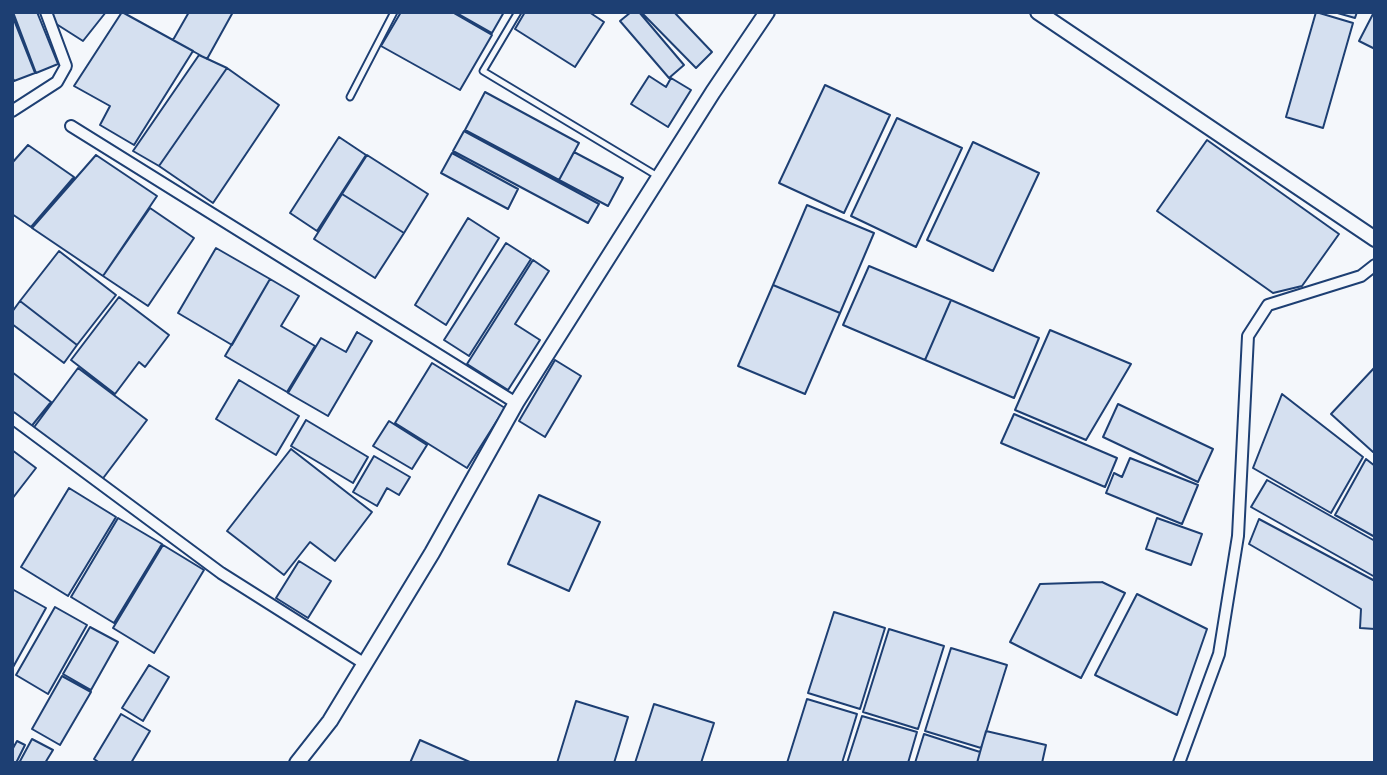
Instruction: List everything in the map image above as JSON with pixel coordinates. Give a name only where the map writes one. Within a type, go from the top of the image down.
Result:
[{"type":"street","points":[[12,111],[57,82],[66,66],[46,12]]},
{"type":"street","points":[[1038,12],[1375,239]]},
{"type":"street","points":[[297,763],[318,740],[432,554],[516,403],[764,13]]},
{"type":"street","points":[[71,125],[516,403]]},
{"type":"street","points":[[1179,763],[1219,654],[1238,537],[1248,336],[1268,305],[1361,276],[1375,265]]},
{"type":"street","points":[[12,418],[221,573],[365,664]]},
{"type":"lane","points":[[350,97],[394,12]]},
{"type":"lane","points":[[518,12],[483,71],[659,177]]},
{"type":"building","points":[[13,12],[37,12],[58,64],[36,73]]},
{"type":"building","points":[[47,12],[106,12],[83,41],[50,20]]},
{"type":"building","points":[[122,12],[193,51],[134,145],[100,125],[110,106],[74,86]]},
{"type":"building","points":[[189,12],[233,12],[207,59],[173,40]]},
{"type":"building","points":[[401,12],[452,12],[492,35],[460,90],[381,46]]},
{"type":"building","points":[[455,12],[504,12],[492,33]]},
{"type":"building","points":[[525,12],[589,12],[604,22],[575,67],[515,29]]},
{"type":"building","points":[[631,12],[639,12],[684,65],[669,78],[620,21]]},
{"type":"building","points":[[641,12],[674,12],[712,52],[696,68]]},
{"type":"building","points":[[1316,12],[1353,23],[1323,128],[1286,117]]},
{"type":"building","points":[[1334,12],[1357,12],[1355,18]]},
{"type":"building","points":[[1375,12],[1375,49],[1359,41]]},
{"type":"building","points":[[12,15],[35,73],[14,81],[12,76]]},
{"type":"building","points":[[199,55],[227,68],[159,166],[133,151]]},
{"type":"building","points":[[227,68],[279,105],[213,203],[159,166]]},
{"type":"building","points":[[649,76],[666,87],[671,78],[691,90],[668,127],[631,104]]},
{"type":"building","points":[[825,85],[890,115],[844,213],[779,183]]},
{"type":"building","points":[[485,92],[579,143],[559,180],[465,130]]},
{"type":"building","points":[[897,118],[962,148],[916,247],[851,216]]},
{"type":"building","points":[[464,131],[599,204],[588,223],[453,151]]},
{"type":"building","points":[[339,137],[366,155],[317,231],[290,213]]},
{"type":"building","points":[[1207,140],[1339,234],[1302,286],[1273,293],[1157,211]]},
{"type":"building","points":[[973,142],[1039,173],[993,271],[927,240]]},
{"type":"building","points":[[28,145],[74,177],[31,227],[12,214],[12,163]]},
{"type":"building","points":[[574,152],[623,178],[608,206],[559,180]]},
{"type":"building","points":[[452,153],[518,189],[508,209],[441,173]]},
{"type":"building","points":[[96,155],[157,196],[103,276],[32,228]]},
{"type":"building","points":[[367,155],[428,194],[404,233],[342,194]]},
{"type":"building","points":[[342,194],[404,233],[375,278],[314,239]]},
{"type":"building","points":[[807,205],[874,233],[840,313],[773,285]]},
{"type":"building","points":[[150,208],[194,238],[148,306],[103,276]]},
{"type":"building","points":[[468,218],[499,238],[446,325],[415,305]]},
{"type":"building","points":[[506,243],[531,259],[469,356],[444,340]]},
{"type":"building","points":[[216,248],[270,279],[232,345],[178,313]]},
{"type":"building","points":[[59,251],[116,295],[77,345],[20,301]]},
{"type":"building","points":[[533,260],[549,271],[515,324],[540,340],[508,390],[467,364]]},
{"type":"building","points":[[869,266],[951,300],[925,360],[843,325]]},
{"type":"building","points":[[270,279],[299,296],[281,326],[315,346],[287,392],[225,356]]},
{"type":"building","points":[[773,285],[840,313],[805,394],[738,366]]},
{"type":"building","points":[[119,297],[169,335],[145,367],[139,362],[115,394],[71,360]]},
{"type":"building","points":[[951,300],[1039,338],[1014,398],[925,360]]},
{"type":"building","points":[[20,301],[77,345],[64,363],[12,324],[12,312]]},
{"type":"building","points":[[1050,330],[1131,364],[1086,440],[1015,410]]},
{"type":"building","points":[[357,332],[372,341],[328,416],[288,393],[321,338],[346,352]]},
{"type":"building","points":[[555,360],[581,376],[545,437],[519,421]]},
{"type":"building","points":[[432,363],[505,408],[467,468],[395,423]]},
{"type":"building","points":[[1375,367],[1375,450],[1373,452],[1331,414]]},
{"type":"building","points":[[78,368],[147,420],[101,481],[32,430]]},
{"type":"building","points":[[12,372],[51,402],[30,428],[12,415]]},
{"type":"building","points":[[239,380],[299,416],[276,455],[216,419]]},
{"type":"building","points":[[1282,394],[1363,457],[1331,513],[1253,468]]},
{"type":"building","points":[[1118,404],[1213,449],[1198,482],[1103,437]]},
{"type":"building","points":[[1014,414],[1117,458],[1105,487],[1001,443]]},
{"type":"building","points":[[306,420],[368,457],[353,483],[291,446]]},
{"type":"building","points":[[389,421],[427,445],[412,469],[373,446]]},
{"type":"building","points":[[291,449],[372,512],[335,561],[310,542],[284,575],[227,531]]},
{"type":"building","points":[[12,450],[36,468],[12,499]]},
{"type":"building","points":[[374,456],[410,477],[399,495],[387,488],[377,506],[353,492]]},
{"type":"building","points":[[1130,458],[1198,485],[1182,524],[1106,493],[1114,473],[1122,477]]},
{"type":"building","points":[[1366,459],[1375,466],[1375,537],[1335,515]]},
{"type":"building","points":[[1267,480],[1375,541],[1375,577],[1251,507]]},
{"type":"building","points":[[69,488],[116,517],[68,596],[21,567]]},
{"type":"building","points":[[539,495],[600,522],[569,591],[508,564]]},
{"type":"building","points":[[118,518],[162,544],[114,623],[71,597]]},
{"type":"building","points":[[1157,518],[1202,534],[1191,565],[1146,549]]},
{"type":"building","points":[[1259,519],[1375,581],[1375,629],[1360,628],[1361,609],[1249,544]]},
{"type":"building","points":[[163,545],[204,570],[154,653],[113,628]]},
{"type":"building","points":[[299,561],[331,581],[308,618],[276,598]]},
{"type":"building","points":[[1102,582],[1125,593],[1081,678],[1010,642],[1040,584]]},
{"type":"building","points":[[12,589],[46,608],[12,669]]},
{"type":"building","points":[[1137,594],[1207,629],[1177,715],[1095,675]]},
{"type":"building","points":[[55,607],[87,625],[48,694],[16,675]]},
{"type":"building","points":[[834,612],[885,628],[860,709],[808,693]]},
{"type":"building","points":[[90,627],[118,642],[91,690],[63,674]]},
{"type":"building","points":[[889,629],[944,646],[918,729],[863,712]]},
{"type":"building","points":[[951,648],[1007,665],[981,748],[925,731]]},
{"type":"building","points":[[149,665],[169,677],[143,721],[122,708]]},
{"type":"building","points":[[62,676],[91,692],[60,745],[32,729]]},
{"type":"building","points":[[807,699],[857,714],[842,763],[787,763]]},
{"type":"building","points":[[576,701],[628,717],[614,763],[557,763]]},
{"type":"building","points":[[654,704],[714,723],[701,763],[635,763]]},
{"type":"building","points":[[121,714],[150,731],[131,763],[100,763],[94,759]]},
{"type":"building","points":[[862,716],[917,732],[908,763],[847,763]]},
{"type":"building","points":[[986,731],[1046,745],[1042,763],[977,763]]},
{"type":"building","points":[[924,734],[980,752],[977,763],[915,763]]},
{"type":"building","points":[[32,739],[53,750],[45,763],[19,763]]},
{"type":"building","points":[[420,740],[472,763],[410,763]]},
{"type":"building","points":[[17,741],[25,745],[16,763],[12,763],[12,750]]}]
